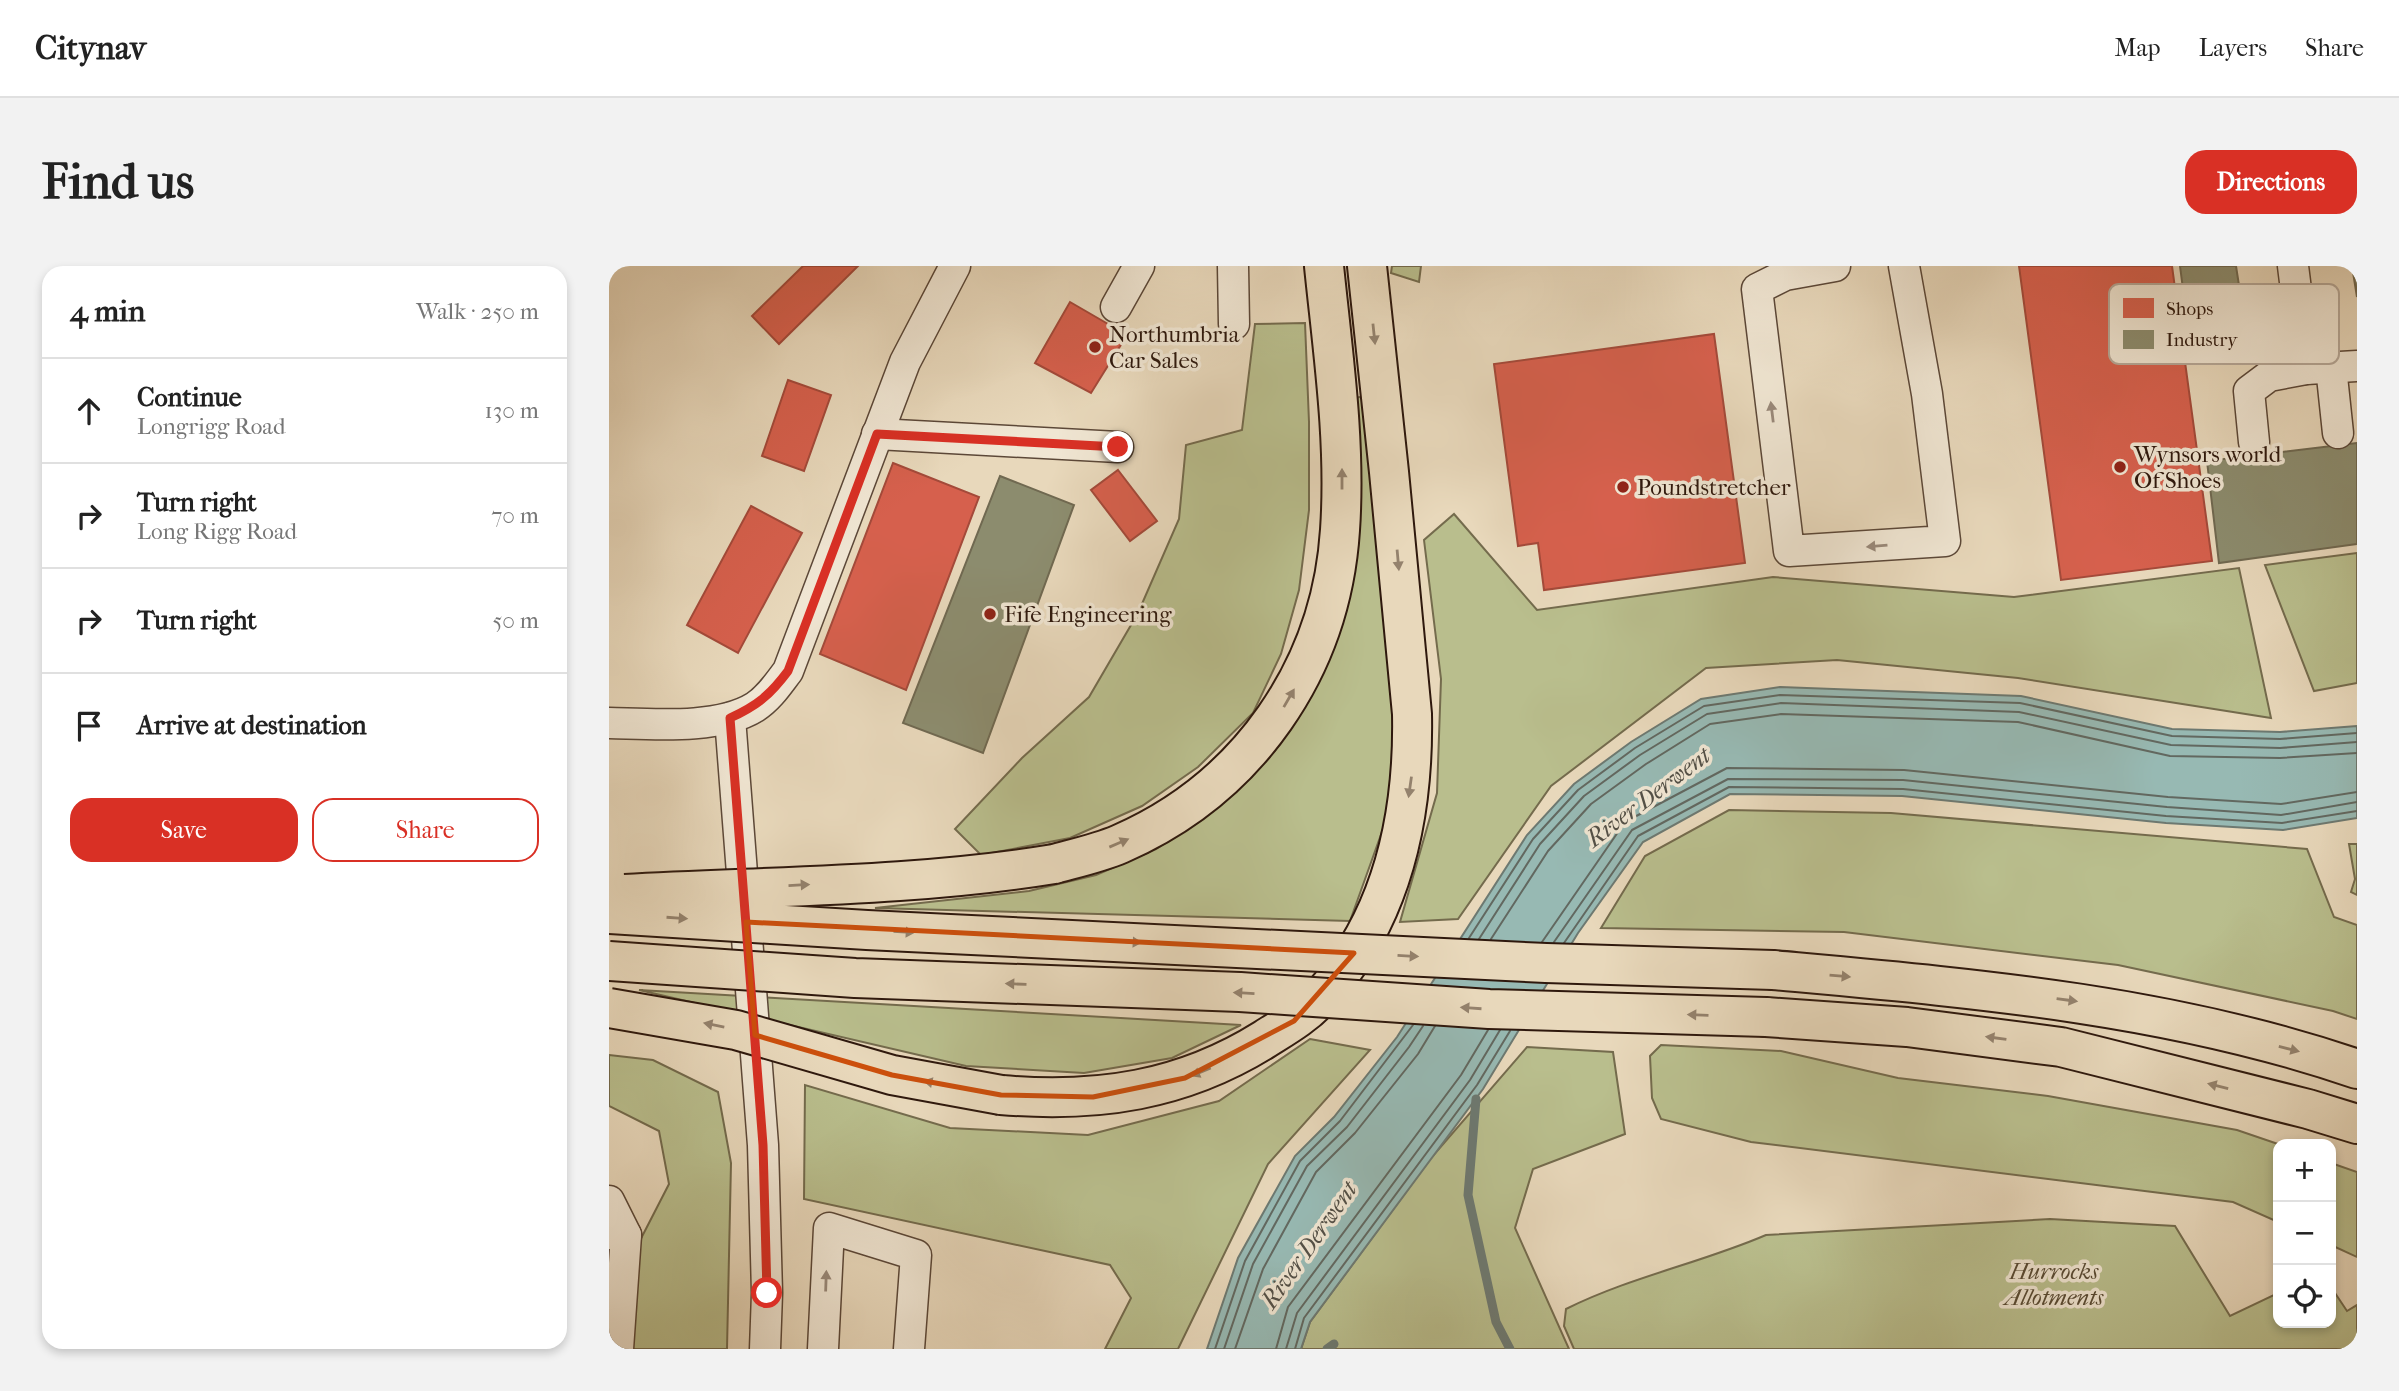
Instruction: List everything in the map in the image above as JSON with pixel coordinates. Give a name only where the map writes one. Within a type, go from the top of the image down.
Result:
[{"type":"highway","points":[[609,895],[924,880],[1054,864],[1119,844],[1150,829],[1199,796],[1249,752],[1287,703],[1315,646],[1335,570],[1340,533],[1342,443],[1324,266]]},
{"type":"highway","points":[[609,1008],[737,1030],[892,1075],[1001,1096],[1056,1099],[1121,1093],[1185,1078],[1221,1063],[1294,1021],[1319,1000],[1348,961],[1377,911],[1397,860],[1412,776],[1412,713],[1367,266]]},
{"type":"highway","points":[[609,914],[867,930],[1546,963],[1773,970],[1983,989],[2074,1001],[2167,1019],[2311,1054],[2357,1069]]},
{"type":"highway","points":[[609,961],[855,978],[1240,992],[1489,1009],[1766,1017],[1907,1027],[2061,1047],[2308,1108],[2357,1124]]},
{"type":"street","points":[[609,723],[684,723],[730,718],[755,707],[772,693],[788,671],[905,362],[955,266]]},
{"type":"street","points":[[1116,307],[1139,266]]},
{"type":"street","points":[[1233,266],[1234,324]]},
{"type":"street","points":[[1835,266],[1785,275],[1757,289],[1789,551],[1945,541],[1927,394],[1904,266]]},
{"type":"street","points":[[2293,266],[2300,284]]},
{"type":"street","points":[[2254,442],[2249,391],[2269,376],[2331,367],[2338,433]]},
{"type":"street","points":[[877,434],[1118,447]]},
{"type":"street","points":[[730,718],[763,1145],[767,1293],[765,1349]]},
{"type":"street","points":[[609,1201],[617,1235],[618,1349]]},
{"type":"street","points":[[823,1349],[829,1228],[916,1255],[909,1349]]},
{"type":"highlighted area","points":[[746,922],[1354,953],[1294,1021],[1185,1078],[1093,1097],[1001,1095],[892,1075],[755,1035]]},
{"type":"green space","points":[[1392,266],[1421,266],[1419,282],[1391,273]]},
{"type":"green space","points":[[1305,323],[1309,510],[1299,590],[1281,654],[1253,713],[1198,767],[1142,806],[1070,838],[981,855],[955,829],[1022,758],[1089,697],[1138,613],[1179,519],[1186,445],[1242,430],[1255,324]]},
{"type":"green space","points":[[1366,396],[1395,682],[1393,801],[1350,921],[875,908],[1029,891],[1096,875],[1156,849],[1198,822],[1238,790],[1275,751],[1306,704],[1354,398]]},
{"type":"green space","points":[[1454,514],[1537,610],[1773,577],[2014,597],[2239,568],[2271,718],[2018,678],[1837,660],[1706,668],[1551,786],[1458,919],[1400,922],[1437,793],[1441,679],[1424,540]]},
{"type":"green space","points":[[2357,553],[2357,683],[2314,691],[2265,565]]},
{"type":"green space","points":[[1729,810],[1891,813],[2307,849],[2334,917],[2357,925],[2357,1019],[2333,1011],[2118,965],[1844,932],[1601,928],[1645,856]]},
{"type":"green space","points":[[2349,844],[2357,844],[2357,895],[2351,892],[2355,879]]},
{"type":"green space","points":[[639,990],[1241,1025],[1172,1058],[1084,1073],[966,1066]]},
{"type":"green space","points":[[1310,1039],[1370,1050],[1268,1164],[1178,1349],[1105,1349],[1131,1298],[1110,1265],[804,1199],[805,1085],[950,1128],[1088,1135],[1219,1101]]},
{"type":"green space","points":[[1661,1045],[1781,1051],[1898,1078],[2048,1096],[2237,1130],[2273,1142],[2273,1220],[2233,1202],[1751,1142],[1661,1119],[1652,1098],[1650,1056]]},
{"type":"green space","points":[[1527,1047],[1613,1052],[1625,1134],[1533,1169],[1515,1228],[1569,1349],[1301,1349],[1310,1322],[1431,1158]]},
{"type":"green space","points":[[609,1055],[653,1060],[718,1092],[731,1163],[727,1349],[629,1349],[632,1256],[669,1184],[659,1131],[609,1106]]},
{"type":"green space","points":[[2336,1165],[2357,1172],[2357,1257],[2336,1247]]},
{"type":"green space","name":"Hurrocks Allotments","points":[[2050,1219],[2175,1226],[2230,1316],[2273,1295],[2273,1328],[2336,1328],[2336,1294],[2347,1311],[2357,1305],[2357,1349],[1574,1349],[1564,1326],[1566,1309],[1640,1279],[1766,1235]]},
{"type":"water","name":"River Derwent","points":[[1780,687],[2021,696],[2172,729],[2280,732],[2357,726],[2357,818],[2283,830],[2166,823],[1902,796],[1730,794],[1643,842],[1578,933],[1483,1089],[1310,1322],[1301,1349],[1207,1349],[1238,1258],[1295,1156],[1334,1117],[1397,1037],[1527,835],[1574,784],[1631,742],[1701,699]]},
{"type":"building: Shops","points":[[803,266],[858,266],[779,344],[752,316]]},
{"type":"building: Shops","points":[[2019,266],[2172,266],[2174,284],[2109,284],[2109,364],[2185,364],[2212,561],[2061,580]]},
{"type":"building: Shops","points":[[1070,302],[1127,335],[1091,393],[1035,363]]},
{"type":"building: Shops","name":"Poundstretcher","points":[[1714,334],[1745,563],[1544,590],[1538,543],[1518,546],[1494,364]]},
{"type":"building: Shops","points":[[788,380],[831,395],[804,471],[762,456]]},
{"type":"building: Shops","points":[[893,463],[979,497],[906,690],[820,654]]},
{"type":"building: Shops","points":[[1118,470],[1157,521],[1130,541],[1091,490]]},
{"type":"building: Shops","points":[[751,506],[802,533],[738,653],[687,625]]},
{"type":"building: Industry","points":[[2180,266],[2236,266],[2239,284],[2182,284]]},
{"type":"building: Industry","points":[[2352,266],[2357,266],[2357,297]]},
{"type":"building: Industry","points":[[2357,443],[2357,544],[2219,563],[2207,461]]},
{"type":"building: Industry","name":"Fife Engineering","points":[[1000,476],[1074,505],[983,753],[903,723]]},
{"type":"waterway","points":[[1476,1099],[1468,1195],[1496,1322],[1510,1349]]},
{"type":"waterway","points":[[1327,1349],[1334,1344]]},
{"type":"place","name":"Northumbria Car Sales","points":[[1095,347]]},
{"type":"place","name":"Wynsors world Of Shoes","points":[[2120,467]]},
{"type":"place","name":"Poundstretcher","points":[[1623,487]]},
{"type":"place","name":"Fife Engineering","points":[[990,614]]},
{"type":"route","points":[[767,1293],[763,1145],[730,718],[755,707],[772,693],[788,671],[877,434],[1118,447]]}]
